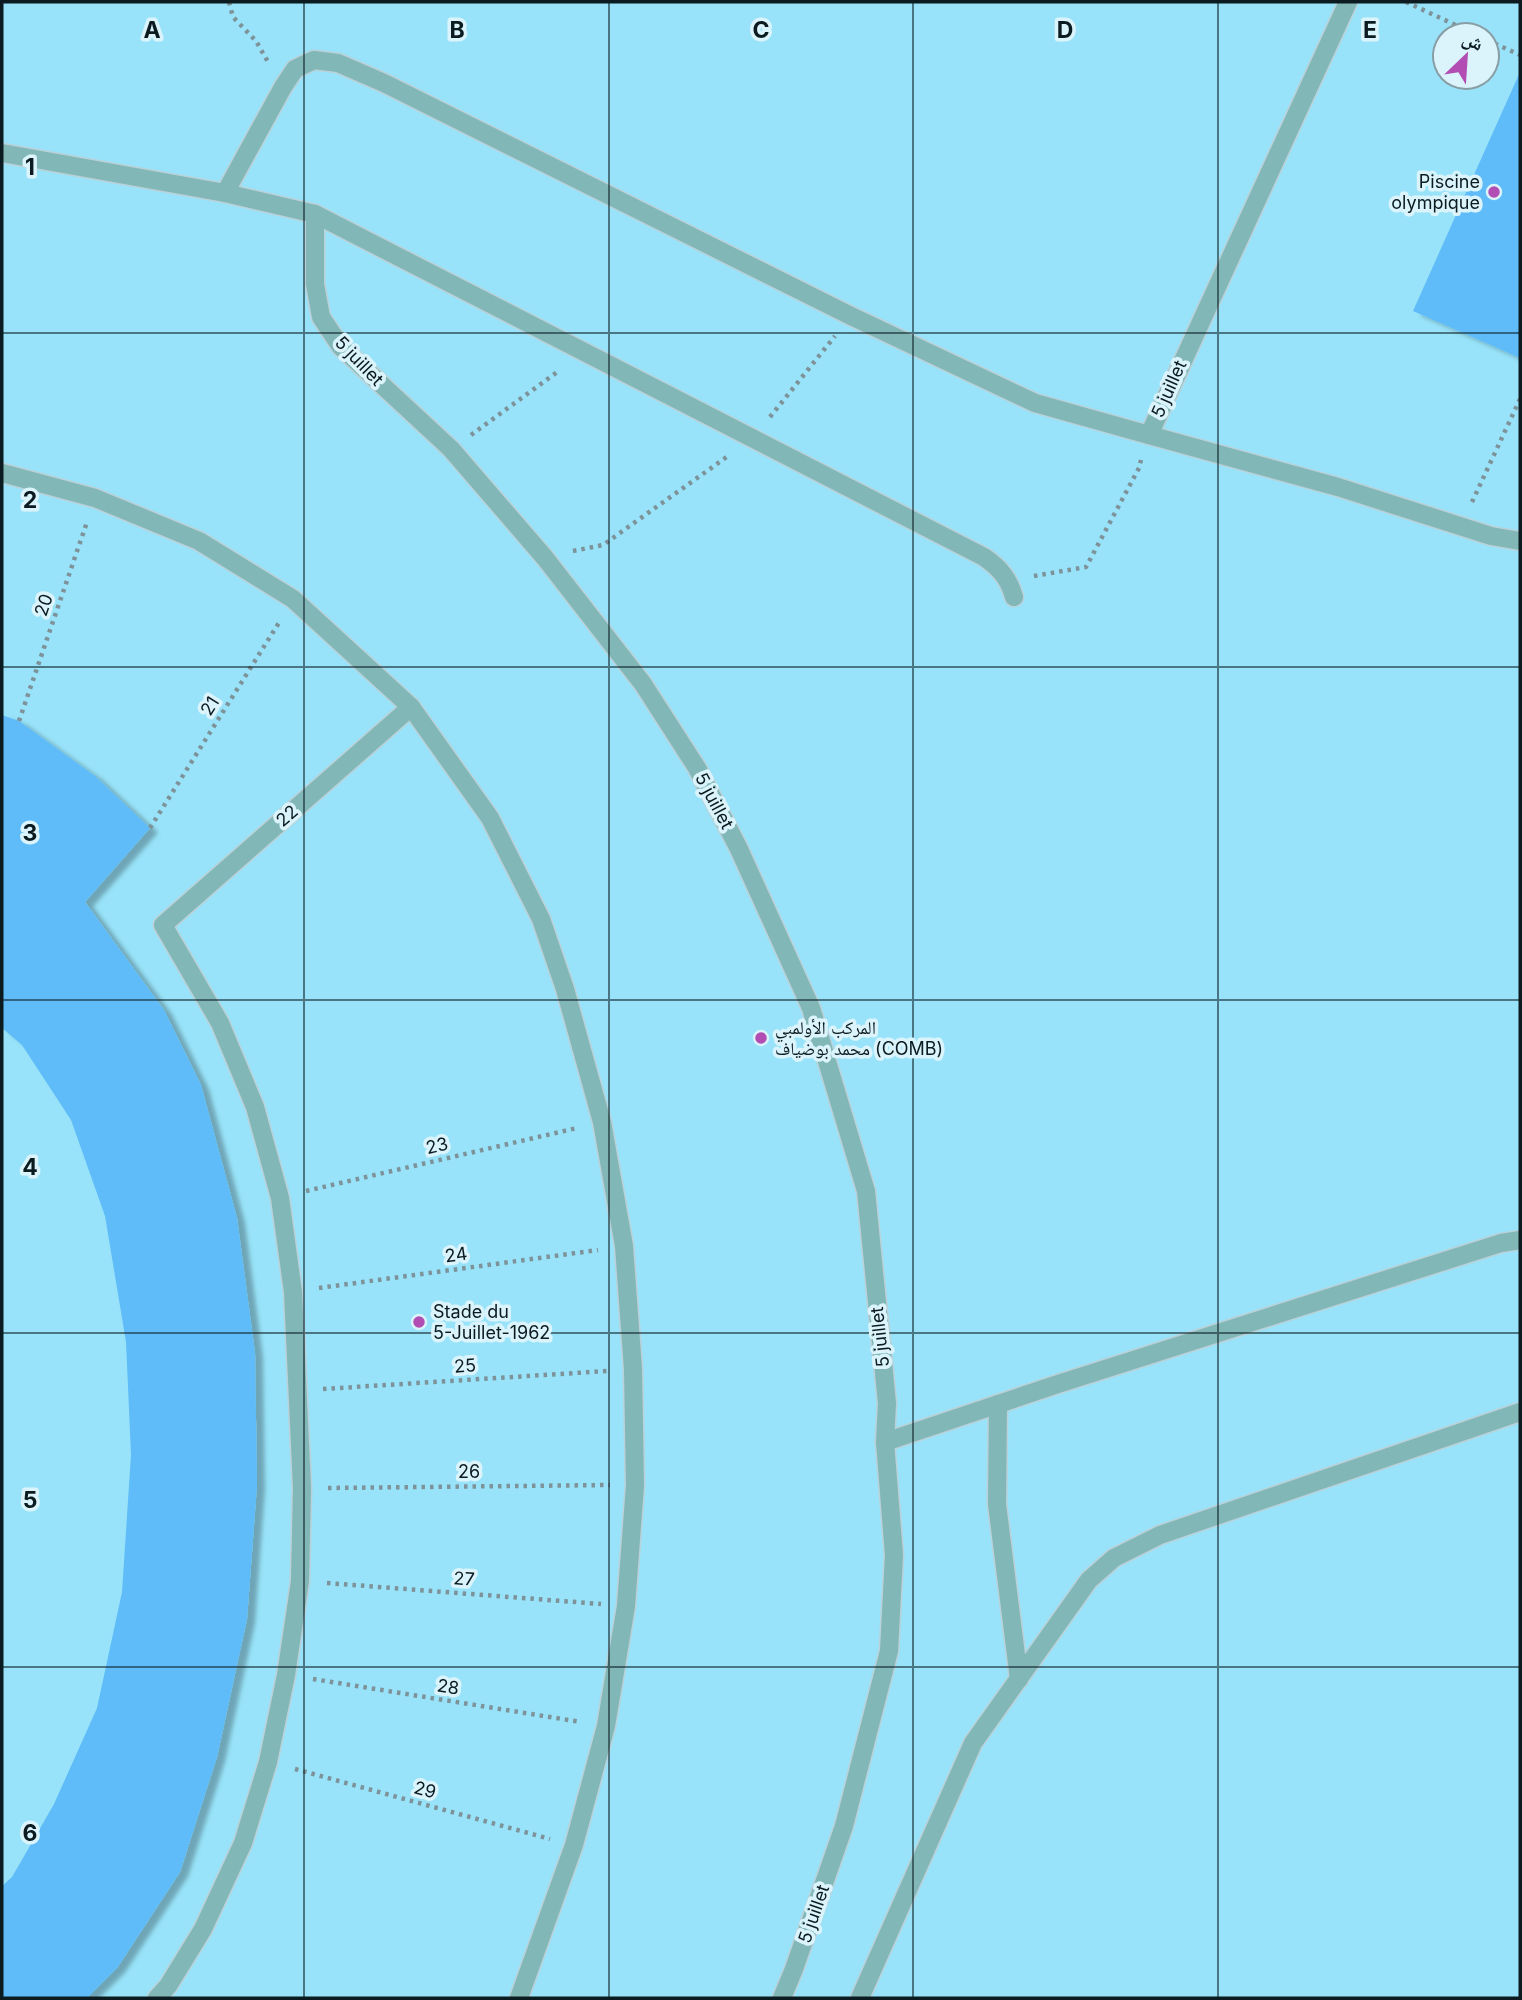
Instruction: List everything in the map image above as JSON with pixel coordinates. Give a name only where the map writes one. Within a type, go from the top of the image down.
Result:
[{"type":"lane","name":"5 juillet","points":[[225,192],[295,69],[314,60],[338,63],[384,83],[851,316],[1035,403],[1149,435],[1348,2]]},
{"type":"lane","points":[[2,153],[225,192],[315,214],[984,557],[996,565],[1012,589]]},
{"type":"lane","name":"5 juillet","points":[[315,214],[314,284],[321,317],[341,347],[451,449],[545,558],[643,684],[697,768],[739,849],[811,1007],[866,1191],[887,1403],[885,1442],[894,1555],[889,1651],[844,1826],[782,1998]]},
{"type":"lane","points":[[1149,435],[1338,487],[1491,536],[1520,541]]},
{"type":"lane","points":[[2,473],[95,498],[200,541],[293,599],[411,707],[490,818],[541,919],[565,989],[602,1122],[624,1246],[633,1370],[635,1485],[626,1606],[606,1726],[574,1845],[519,1998]]},
{"type":"lane","name":"22","points":[[280,1198],[256,1107],[220,1023],[163,925],[411,707]]},
{"type":"lane","points":[[157,1998],[168,1986],[203,1929],[243,1843],[268,1762],[286,1675],[300,1581],[302,1488],[293,1292],[280,1198]]},
{"type":"lane","points":[[885,1442],[1488,1247],[1520,1240]]},
{"type":"lane","points":[[998,1404],[997,1504],[1019,1679]]},
{"type":"lane","points":[[860,1998],[973,1743],[1089,1580],[1114,1558],[1160,1535],[1520,1412]]},
{"type":"path","points":[[229,2],[233,18],[256,41],[283,87]]},
{"type":"path","points":[[1406,2],[1447,21]]},
{"type":"path","points":[[1501,46],[1520,55]]},
{"type":"path","points":[[545,558],[603,545],[752,439],[851,316]]},
{"type":"path","points":[[451,449],[584,352]]},
{"type":"path","points":[[1460,526],[1520,399]]},
{"type":"path","points":[[1012,589],[1086,566],[1139,468],[1149,435]]},
{"type":"path","name":"20","points":[[19,721],[95,498]]},
{"type":"path","name":"21","points":[[150,828],[293,599]]},
{"type":"path","name":"23","points":[[280,1198],[602,1122]]},
{"type":"path","name":"24","points":[[293,1292],[624,1246]]},
{"type":"path","name":"25","points":[[299,1391],[633,1370]]},
{"type":"path","name":"26","points":[[302,1488],[635,1485]]},
{"type":"path","name":"27","points":[[300,1581],[626,1606]]},
{"type":"path","name":"28","points":[[286,1675],[606,1726]]},
{"type":"path","name":"29","points":[[268,1762],[574,1845]]},
{"type":"shaded area","name":"المركب الأولمبي محمد بوضياف (COMB)","points":[[2,2],[1520,2],[1520,1998],[2,1998]]},
{"type":"building","name":"Piscine olympique","points":[[1520,72],[1520,358],[1413,311]]},
{"type":"building","points":[[2,715],[19,721],[95,776],[150,828],[85,902],[164,1010],[201,1085],[237,1218],[255,1353],[257,1485],[247,1619],[217,1757],[180,1872],[117,1968],[87,1998],[2,1998],[2,1886],[12,1877],[54,1804],[97,1708],[122,1592],[131,1455],[126,1342],[105,1216],[71,1120],[22,1045],[2,1028]]},
{"type":"place","name":"Piscine olympique","points":[[1494,192]]},
{"type":"place","name":"المركب الأولمبي محمد بوضياف (COMB)","points":[[761,1038]]},
{"type":"place","name":"Stade du 5-Juillet-1962","points":[[419,1322]]}]
